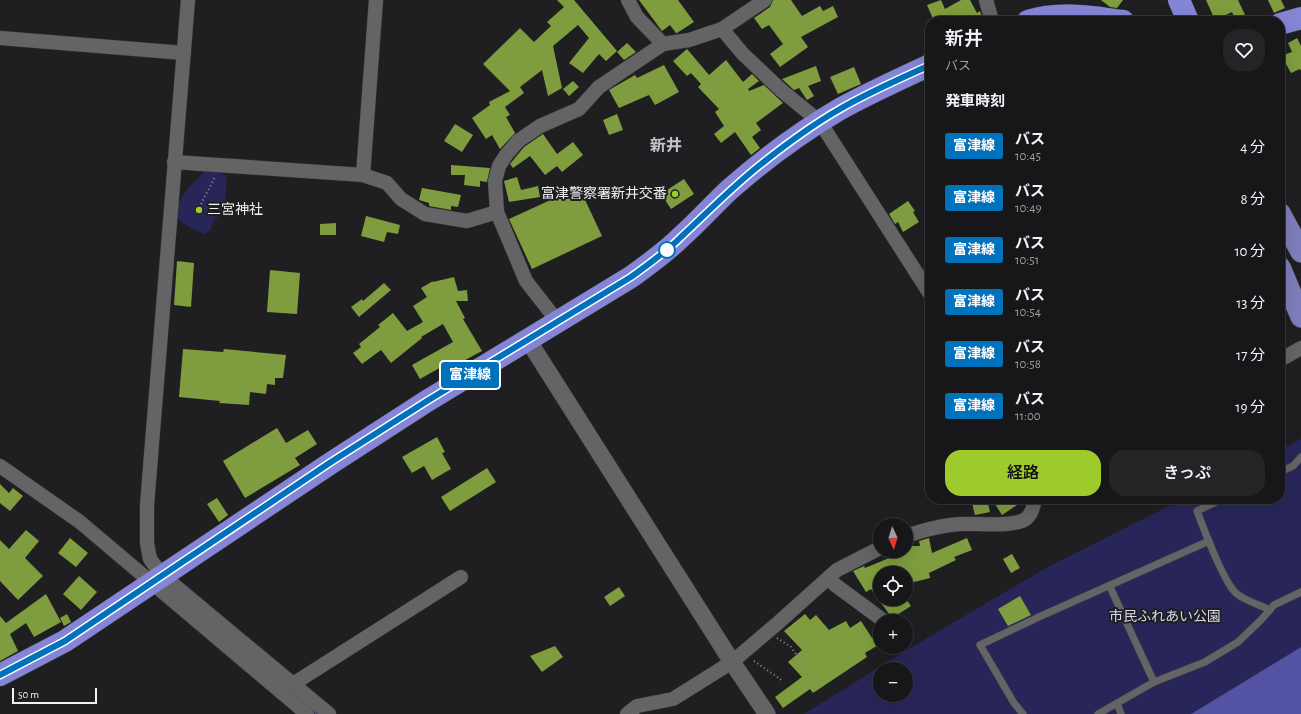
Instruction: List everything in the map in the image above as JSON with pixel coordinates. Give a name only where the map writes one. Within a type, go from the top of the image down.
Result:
[{"type":"highway","points":[[1179,0],[1186,16]]},
{"type":"highway","points":[[1058,16],[1081,16]]},
{"type":"highway","points":[[1285,23],[1301,18]]},
{"type":"highway","points":[[0,674],[65,641],[331,462],[631,277],[681,238],[734,186],[760,165],[820,122],[882,87],[925,67]]},
{"type":"main road","points":[[1285,222],[1301,252]]},
{"type":"main road","points":[[1285,279],[1301,317]]},
{"type":"street","points":[[188,0],[147,505],[146,544],[157,579],[307,714]]},
{"type":"street","points":[[363,175],[376,0]]},
{"type":"street","points":[[628,0],[637,17],[663,44]]},
{"type":"street","points":[[558,322],[526,281],[497,212],[495,181],[499,166],[506,154],[518,141],[540,126],[579,109],[599,87],[663,44],[689,40],[722,29],[765,0]]},
{"type":"street","points":[[986,0],[991,16]]},
{"type":"street","points":[[722,29],[743,54],[781,90],[820,122],[925,286]]},
{"type":"street","points":[[0,38],[184,53]]},
{"type":"street","points":[[174,162],[363,175],[387,183],[401,199],[424,214],[467,221],[497,212]]},
{"type":"street","points":[[528,340],[738,657],[767,714]]},
{"type":"street","points":[[1285,357],[1301,348]]},
{"type":"street","points":[[0,466],[80,522],[157,579],[293,684],[329,714]]},
{"type":"street","points":[[913,534],[932,528],[953,525],[1012,524],[1026,519],[1034,504]]},
{"type":"street","points":[[627,714],[637,706],[673,699],[738,657],[767,634],[837,570],[873,552]]},
{"type":"street","points":[[293,684],[461,577]]},
{"type":"street","points":[[829,577],[834,584],[875,614]]},
{"type":"lane","points":[[1285,470],[1293,466],[1301,457]]},
{"type":"lane","points":[[1211,504],[1196,511],[1230,587],[1237,594],[1270,610]]},
{"type":"lane","points":[[1023,714],[1014,703],[980,646],[1041,616],[1110,587],[1209,541]]},
{"type":"lane","points":[[1110,587],[1154,682]]},
{"type":"lane","points":[[1098,714],[1154,682],[1205,662],[1238,642],[1274,605],[1294,594],[1301,592]]},
{"type":"lane","points":[[1117,703],[1121,714]]},
{"type":"path","points":[[201,204],[221,165]]},
{"type":"path","points":[[767,634],[791,647],[806,668]]},
{"type":"path","points":[[738,657],[766,668],[774,676],[784,681]]},
{"type":"green space","points":[[208,169],[216,170],[227,177],[225,201],[221,214],[214,220],[211,229],[205,234],[194,230],[180,221],[177,218],[177,211],[186,190]]},
{"type":"green space","name":"市民ふれあい公園","points":[[1301,439],[1301,647],[1191,714],[804,714],[873,671],[873,702],[913,702],[913,662],[888,662],[901,654],[913,654],[913,646],[1046,568],[1173,504],[1285,504],[1285,447]]},
{"type":"shaded area","points":[[1301,647],[1301,714],[1191,714]]},
{"type":"building","points":[[557,0],[574,0],[617,51],[606,61],[599,54],[583,73],[569,63],[589,38],[578,25],[553,46],[562,88],[548,96],[542,70],[520,87],[524,93],[505,107],[510,115],[506,117],[515,133],[500,149],[492,135],[486,139],[472,118],[490,105],[489,102],[510,91],[483,64],[520,28],[534,42],[551,26],[547,22],[564,7]]},
{"type":"building","points":[[639,0],[678,0],[694,22],[677,33],[670,25],[662,31]]},
{"type":"building","points":[[773,0],[791,0],[802,16],[820,6],[823,11],[833,6],[838,17],[801,37],[808,47],[780,67],[770,54],[783,44],[769,25],[762,29],[754,18],[770,7]]},
{"type":"building","points":[[941,0],[945,9],[961,0],[970,0],[977,13],[980,11],[982,16],[932,16],[927,5]]},
{"type":"building","points":[[1101,0],[1123,0],[1117,8],[1110,7]]},
{"type":"building","points":[[1206,0],[1238,0],[1246,16],[1234,16],[1232,12],[1224,16],[1213,16]]},
{"type":"building","points":[[1268,0],[1281,0],[1285,8],[1274,13]]},
{"type":"building","points":[[1297,38],[1301,46],[1301,71],[1300,69],[1291,73],[1285,64],[1285,54],[1292,52],[1288,43]]},
{"type":"building","points":[[627,43],[636,52],[624,60],[617,52]]},
{"type":"building","points":[[687,49],[709,75],[726,60],[743,82],[752,74],[759,81],[748,89],[749,91],[764,85],[783,103],[756,123],[761,130],[752,137],[760,148],[751,155],[735,132],[721,143],[714,134],[724,126],[715,112],[719,109],[698,87],[701,84],[691,73],[687,76],[673,61]]},
{"type":"building","points":[[664,65],[679,92],[655,105],[649,95],[619,108],[609,90],[635,75],[637,78]]},
{"type":"building","points":[[816,66],[821,81],[808,86],[814,96],[807,100],[799,88],[794,90],[782,79]]},
{"type":"building","points":[[854,67],[861,84],[838,94],[830,77]]},
{"type":"building","points":[[573,81],[579,87],[569,96],[563,89]]},
{"type":"building","points":[[617,114],[623,130],[609,135],[603,120]]},
{"type":"building","points":[[455,124],[473,135],[462,152],[444,141]]},
{"type":"building","points":[[543,134],[557,154],[573,142],[583,155],[562,172],[557,166],[545,175],[530,156],[513,168],[510,164],[524,147]]},
{"type":"building","points":[[451,165],[490,168],[487,182],[480,181],[480,187],[464,185],[465,175],[451,175]]},
{"type":"building","points":[[517,177],[521,190],[538,186],[540,197],[509,202],[504,181]]},
{"type":"building","points":[[684,179],[694,194],[671,209],[661,194]]},
{"type":"building","points":[[579,187],[602,236],[532,269],[509,219]]},
{"type":"building","points":[[422,188],[461,195],[458,207],[451,206],[451,210],[429,206],[429,203],[419,200]]},
{"type":"building","points":[[908,201],[915,211],[913,212],[919,222],[903,232],[898,222],[895,224],[889,214]]},
{"type":"building","points":[[366,216],[400,225],[398,234],[387,232],[384,242],[361,236]]},
{"type":"building","points":[[336,223],[336,235],[320,235],[320,224]]},
{"type":"building","points":[[177,261],[194,263],[191,307],[174,305]]},
{"type":"building","points":[[270,270],[300,273],[297,314],[267,312]]},
{"type":"building","points":[[454,277],[458,291],[467,290],[468,301],[456,301],[465,318],[463,319],[482,351],[454,366],[452,361],[420,379],[412,365],[453,342],[443,324],[421,337],[422,338],[391,363],[381,350],[362,364],[353,353],[361,347],[359,344],[380,327],[378,325],[393,313],[407,331],[423,322],[413,306],[427,297],[421,288],[433,281]]},
{"type":"building","points":[[384,283],[391,290],[359,317],[351,307],[362,299],[363,301]]},
{"type":"building","points":[[183,349],[223,352],[224,349],[286,355],[283,378],[275,378],[275,385],[267,384],[266,394],[250,392],[249,405],[219,403],[220,401],[179,397]]},
{"type":"building","points":[[277,428],[286,443],[308,430],[317,444],[295,458],[300,465],[245,498],[223,461]]},
{"type":"building","points":[[437,437],[445,452],[442,453],[451,469],[432,480],[424,466],[412,473],[402,457]]},
{"type":"building","points":[[487,468],[496,482],[450,511],[441,497]]},
{"type":"building","points":[[0,484],[9,493],[13,488],[23,496],[10,511],[0,503]]},
{"type":"building","points":[[217,498],[228,515],[219,522],[207,504]]},
{"type":"building","points":[[972,504],[988,504],[990,512],[975,515]]},
{"type":"building","points":[[995,504],[1018,504],[1002,515]]},
{"type":"building","points":[[26,530],[39,541],[25,558],[43,576],[18,600],[0,581],[0,540],[9,549]]},
{"type":"building","points":[[70,538],[88,553],[76,567],[58,553]]},
{"type":"building","points":[[929,538],[932,553],[967,538],[972,550],[954,557],[956,560],[929,573],[930,578],[913,582],[913,566],[873,566],[873,592],[871,589],[866,592],[853,571],[864,566],[865,568],[889,558],[913,558],[913,546],[920,546],[919,541]]},
{"type":"building","points":[[1012,554],[1020,568],[1011,573],[1003,559]]},
{"type":"building","points":[[79,576],[97,592],[81,610],[63,594]]},
{"type":"building","points":[[619,587],[625,596],[610,606],[604,597]]},
{"type":"building","points":[[46,594],[61,622],[34,637],[26,623],[10,634],[18,651],[0,661],[0,616],[6,623]]},
{"type":"building","points":[[1020,596],[1031,615],[1008,626],[998,609]]},
{"type":"building","points":[[883,606],[911,606],[898,614],[889,614]]},
{"type":"building","points":[[67,614],[71,622],[64,626],[60,618]]},
{"type":"building","points":[[805,614],[810,620],[816,615],[829,630],[846,621],[850,628],[861,621],[872,638],[873,637],[873,648],[865,653],[867,657],[813,693],[810,689],[783,708],[775,697],[802,677],[788,662],[802,650],[784,631]]},
{"type":"building","points":[[555,646],[563,657],[542,672],[530,656]]},
{"type":"waterway","points":[[308,706],[318,714]]},
{"type":"bus line","name":"富津線","points":[[0,675],[65,641],[331,462],[427,401],[631,277],[681,238],[729,190],[760,165],[810,129],[839,110],[872,92],[925,67]]},
{"type":"place","name":"富津警察署新井交番","points":[[675,194]]},
{"type":"place","name":"三宮神社","points":[[199,210]]},
{"type":"district","name":"新井","points":[[666,146]]}]
